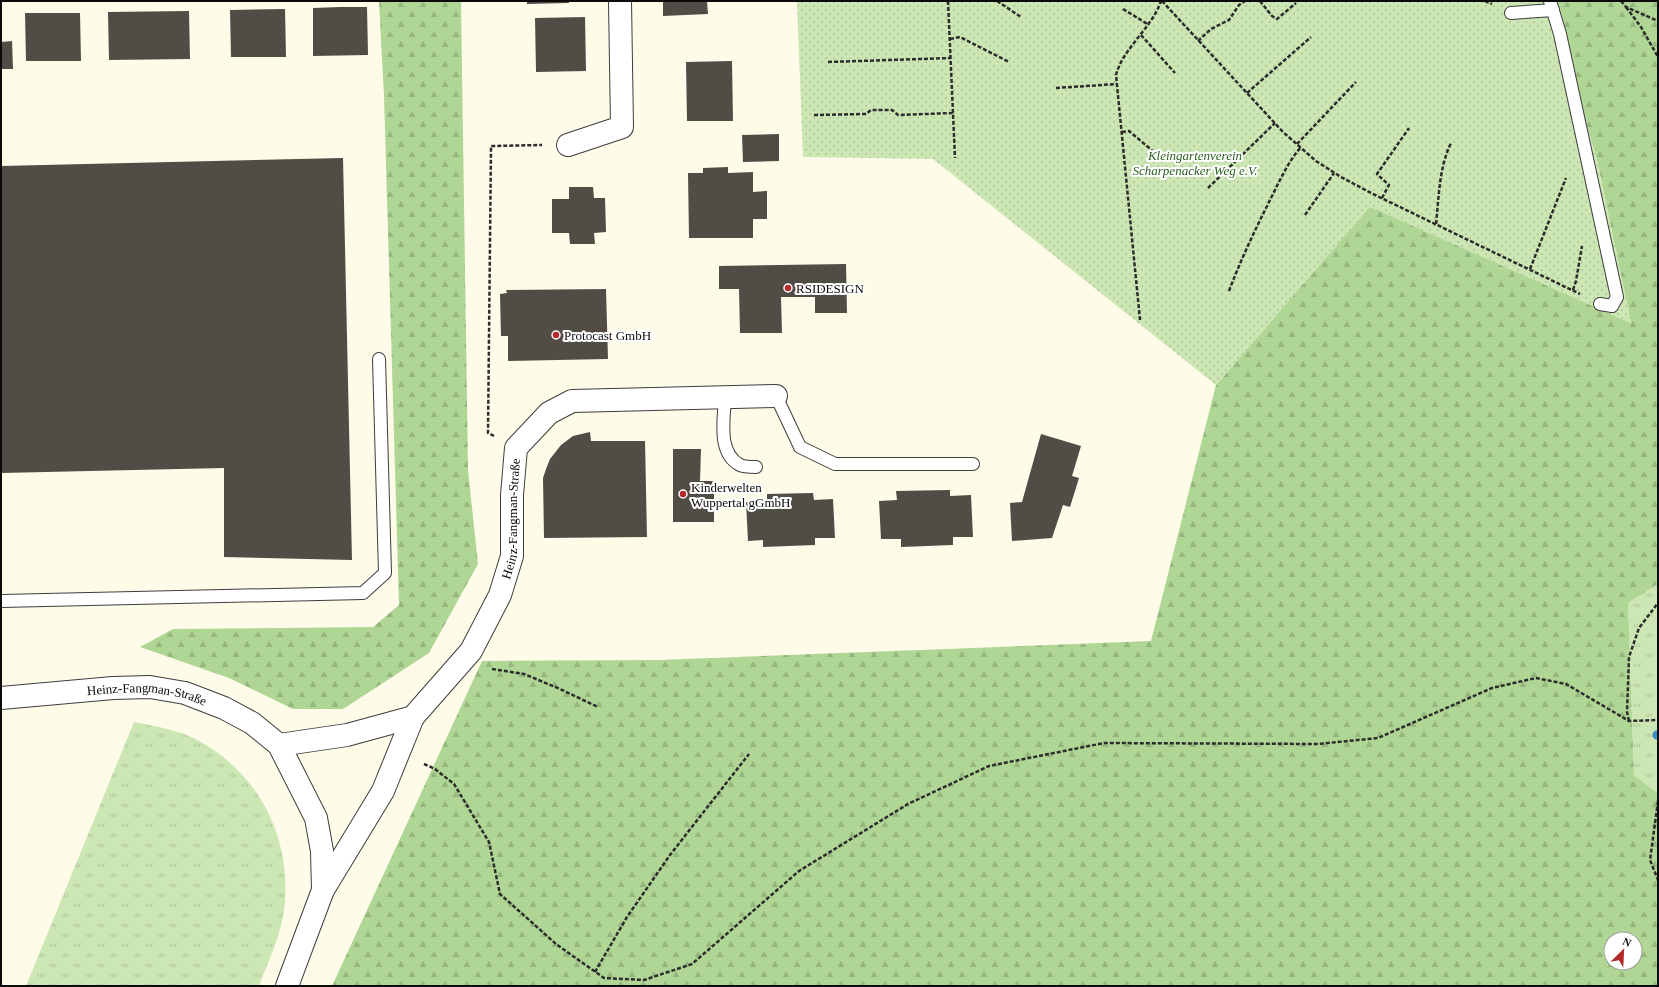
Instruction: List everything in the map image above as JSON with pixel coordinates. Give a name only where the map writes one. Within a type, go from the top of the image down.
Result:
[{"type":"street","points":[[568,145],[622,127],[620,1]]},
{"type":"street","name":"Heinz-Fangman-Straße","points":[[287,986],[323,890],[383,791],[413,717],[471,651],[500,595],[512,556],[512,495],[516,448],[549,413],[572,401],[776,396]]},
{"type":"street","name":"Heinz-Fangman-Straße","points":[[1,698],[113,688],[150,687],[185,693],[224,708],[252,723],[279,745],[316,818],[322,851],[323,890]]},
{"type":"street","points":[[279,745],[347,735],[413,717]]},
{"type":"lane","points":[[1511,13],[1551,6],[1560,34],[1617,297],[1612,306],[1600,304]]},
{"type":"lane","points":[[1,601],[363,593],[385,573],[379,359]]},
{"type":"lane","points":[[776,396],[800,447],[835,464],[973,464]]},
{"type":"lane","points":[[725,397],[723,434],[728,455],[741,466],[756,467]]},
{"type":"path","points":[[948,1],[955,158]]},
{"type":"path","points":[[997,1],[1021,17]]},
{"type":"path","points":[[1140,320],[1116,74],[1118,68],[1157,12],[1162,1],[1274,123],[1316,161],[1334,173],[1382,198],[1600,304]]},
{"type":"path","points":[[1198,41],[1211,29],[1229,20],[1245,1]]},
{"type":"path","points":[[1260,1],[1272,16],[1277,19],[1296,3]]},
{"type":"path","points":[[1621,1],[1641,27],[1658,57]]},
{"type":"path","points":[[1626,7],[1658,21]]},
{"type":"path","points":[[1123,9],[1148,24]]},
{"type":"path","points":[[1140,35],[1175,73]]},
{"type":"path","points":[[1246,93],[1310,36]]},
{"type":"path","points":[[950,39],[960,38],[1009,62]]},
{"type":"path","points":[[828,62],[951,58]]},
{"type":"path","points":[[1297,144],[1356,82]]},
{"type":"path","points":[[1056,88],[1117,84]]},
{"type":"path","points":[[814,115],[866,114],[871,110],[892,110],[898,114],[953,113]]},
{"type":"path","points":[[1208,188],[1274,123]]},
{"type":"path","points":[[1382,198],[1389,185],[1377,174],[1409,128]]},
{"type":"path","points":[[1122,132],[1129,131],[1154,152]]},
{"type":"path","points":[[1436,224],[1441,173],[1451,143]]},
{"type":"path","points":[[516,448],[488,433],[490,146],[568,145]]},
{"type":"path","points":[[1228,291],[1266,207],[1291,159],[1301,147]]},
{"type":"path","points":[[1305,216],[1334,173]]},
{"type":"path","points":[[1530,269],[1566,178]]},
{"type":"path","points":[[1573,290],[1583,240]]},
{"type":"path","points":[[1629,721],[1629,657],[1639,628],[1658,603]]},
{"type":"path","points":[[460,663],[524,674],[560,689],[598,708]]},
{"type":"path","points":[[399,752],[435,769],[454,784],[489,842],[500,894],[556,944],[604,978],[644,980],[692,964],[799,871],[908,804],[989,766],[1104,743],[1318,744],[1378,738],[1492,688],[1536,678],[1566,684],[1629,721],[1658,720]]},
{"type":"path","points":[[595,972],[627,917],[670,855],[749,754]]},
{"type":"path","points":[[1658,801],[1650,860],[1658,880]]},
{"type":"green space","points":[[379,1],[461,1],[468,470],[478,564],[429,653],[343,709],[293,709],[229,678],[140,647],[173,629],[373,627],[399,605],[384,96]]},
{"type":"green space","name":"Kleingartenverein Scharpenacker Weg e.V.","points":[[797,1],[1550,1],[1597,160],[1631,323],[1370,207],[1216,385],[933,159],[803,157]]},
{"type":"green space","points":[[1550,1],[1658,1],[1658,584],[1628,603],[1634,776],[1658,793],[1658,986],[332,986],[482,661],[659,660],[1151,641],[1216,385],[1370,206],[1631,323],[1597,160]]},
{"type":"green space","points":[[1658,584],[1658,793],[1634,777],[1628,603]]},
{"type":"green space","points":[[134,722],[177,732],[201,742],[221,756],[239,772],[254,790],[267,810],[276,831],[282,854],[285,878],[285,902],[279,934],[259,986],[26,986]]},
{"type":"building","points":[[527,1],[569,1],[569,3],[527,4]]},
{"type":"building","points":[[663,1],[707,1],[708,14],[663,16]]},
{"type":"building","points":[[367,7],[368,55],[313,56],[313,8]]},
{"type":"building","points":[[285,9],[286,57],[231,57],[230,10]]},
{"type":"building","points":[[189,11],[190,59],[109,60],[108,12]]},
{"type":"building","points":[[25,13],[80,13],[81,61],[26,61]]},
{"type":"building","points":[[585,17],[586,71],[536,72],[535,18]]},
{"type":"building","points":[[12,41],[13,69],[1,69],[1,42]]},
{"type":"building","points":[[732,61],[733,121],[687,121],[686,62]]},
{"type":"building","points":[[779,134],[779,161],[743,162],[742,135]]},
{"type":"building","points":[[343,158],[352,560],[224,557],[224,468],[1,473],[1,166]]},
{"type":"building","points":[[728,167],[728,173],[753,172],[753,192],[767,191],[767,219],[753,219],[753,238],[689,238],[688,173],[703,173],[703,168]]},
{"type":"building","points":[[569,187],[593,187],[594,198],[605,198],[606,232],[594,233],[595,244],[570,244],[569,233],[552,233],[552,199],[569,199]]},
{"type":"building","points":[[846,264],[847,313],[815,313],[815,297],[781,297],[782,333],[740,333],[739,289],[719,289],[719,266]]},
{"type":"building","points":[[606,289],[608,359],[508,361],[508,336],[501,336],[500,294],[507,293],[506,290]]},
{"type":"building","points":[[590,432],[591,441],[645,441],[647,537],[544,538],[543,478],[550,459],[561,445],[573,436]]},
{"type":"building","points":[[1041,434],[1081,446],[1072,476],[1079,478],[1070,507],[1063,505],[1052,538],[1012,541],[1010,503],[1022,502]]},
{"type":"building","points":[[673,449],[701,449],[700,481],[714,481],[714,522],[673,522]]},
{"type":"building","points":[[950,490],[950,496],[971,495],[973,537],[953,537],[953,545],[901,547],[901,539],[881,539],[879,501],[897,500],[896,491]]},
{"type":"building","points":[[813,493],[814,500],[833,499],[835,538],[815,538],[815,545],[763,547],[763,540],[748,541],[746,502],[767,501],[767,494]]},
{"type":"place","name":"RSIDESIGN","points":[[788,288]]},
{"type":"place","name":"Protocast GmbH","points":[[556,335]]},
{"type":"place","name":"Kinderwelten Wuppertal gGmbH","points":[[683,494]]}]
